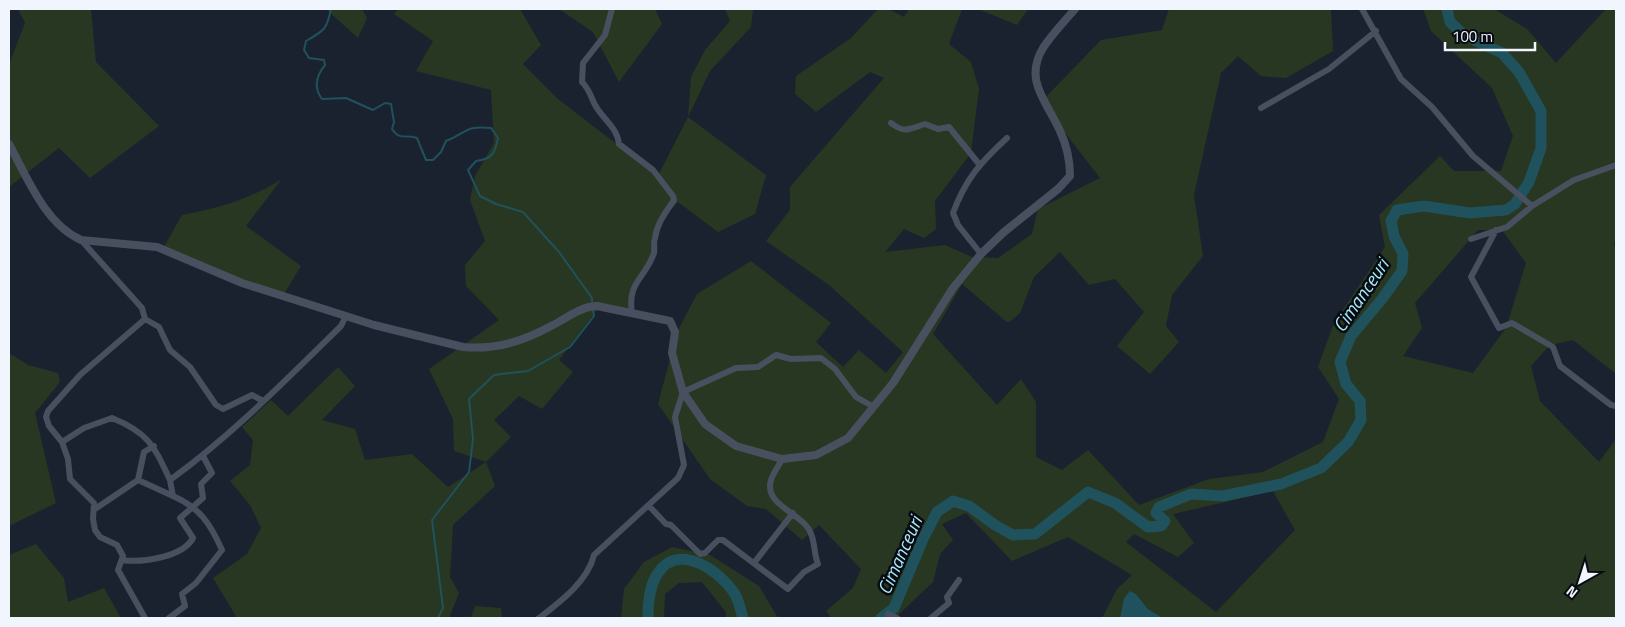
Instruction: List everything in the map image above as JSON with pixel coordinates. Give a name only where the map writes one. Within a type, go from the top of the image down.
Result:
[{"type":"street","points":[[612,9],[605,35],[583,63],[582,82],[591,91],[594,103],[618,133],[619,144],[653,170],[674,200],[658,225],[654,240],[654,251],[632,290],[630,299],[632,313]]},
{"type":"street","points":[[81,240],[145,245],[169,250],[242,283],[346,316],[463,347],[488,348],[525,339],[593,306],[662,318],[670,321],[674,326],[672,353],[683,392],[705,424],[736,446],[782,459],[816,454],[848,438],[874,407],[893,383],[953,288],[981,254],[1004,232],[1058,189],[1070,176],[1070,156],[1059,128],[1039,95],[1035,71],[1042,50],[1075,9]]},
{"type":"street","points":[[1362,9],[1376,31],[1401,79],[1432,107],[1474,156],[1532,206]]},
{"type":"street","points":[[1261,108],[1329,69],[1376,31]]},
{"type":"street","points":[[891,123],[900,130],[925,124],[938,129],[949,127],[978,164]]},
{"type":"street","points":[[981,254],[958,225],[953,212],[978,164],[1007,138]]},
{"type":"street","points":[[9,144],[38,195],[61,228],[81,240],[142,308],[145,319],[159,327],[170,350],[190,367],[216,405],[223,409],[252,395],[263,401]]},
{"type":"street","points":[[1470,239],[1507,227],[1532,206],[1574,180],[1616,165]]},
{"type":"street","points":[[1496,230],[1471,278],[1499,328],[1512,322],[1553,347],[1560,366],[1611,405],[1616,406]]},
{"type":"street","points":[[170,480],[203,456],[263,401],[341,326],[346,316]]},
{"type":"street","points":[[145,319],[80,375],[48,411],[46,417],[49,426],[62,442],[68,458],[70,479],[92,498],[94,508],[92,519],[95,530],[100,537],[117,545],[123,556],[118,570],[145,618]]},
{"type":"street","points":[[539,618],[558,604],[591,568],[594,555],[678,478],[684,465],[675,417],[683,392],[736,368],[758,367],[776,355],[791,359],[821,358],[835,369],[856,397],[874,407]]},
{"type":"street","points":[[62,442],[84,428],[112,418],[134,427],[154,446],[170,480],[173,496]]},
{"type":"street","points":[[94,508],[138,480],[144,452],[154,446]]},
{"type":"street","points":[[122,560],[138,563],[164,556],[190,545],[193,538],[180,518],[192,505],[203,498],[201,484],[212,473],[203,456]]},
{"type":"street","points":[[649,506],[700,554],[705,553],[718,540],[723,540],[788,589],[804,572],[818,564],[813,552],[812,534],[793,513],[778,503],[771,494],[771,481],[782,459]]},
{"type":"street","points":[[138,480],[192,505],[213,530],[222,550],[196,583],[182,594],[185,606],[169,618]]},
{"type":"street","points":[[754,563],[793,513]]},
{"type":"street","points":[[932,618],[949,603],[947,597],[958,580]]},
{"type":"street","points":[[888,614],[897,618]]},
{"type":"green space","points":[[18,9],[91,9],[96,62],[159,126],[90,178],[59,148],[9,187],[9,64],[25,23]]},
{"type":"green space","points":[[326,9],[362,9],[367,18],[358,38]]},
{"type":"green space","points":[[398,9],[520,9],[541,45],[523,64],[558,99],[658,176],[688,117],[766,175],[755,214],[718,232],[678,202],[656,226],[655,256],[632,294],[633,313],[599,307],[559,360],[573,372],[542,409],[519,396],[494,420],[511,437],[486,462],[454,451],[453,419],[429,369],[499,320],[466,286],[465,265],[485,241],[470,200],[475,176],[494,143],[491,90],[416,71],[433,41],[394,14]]},
{"type":"green space","points":[[559,9],[655,9],[662,24],[619,82],[593,32]]},
{"type":"green space","points":[[725,9],[753,9],[751,27],[710,71],[688,117],[691,77],[705,50],[730,21]]},
{"type":"green space","points":[[878,9],[888,9],[904,17],[909,9],[962,9],[949,44],[971,62],[979,89],[971,153],[935,201],[936,229],[924,238],[904,229],[885,252],[945,245],[972,257],[998,258],[1032,234],[1038,209],[1100,178],[1041,102],[1101,40],[1162,30],[1169,9],[1330,9],[1333,51],[1286,78],[1261,76],[1238,56],[1221,73],[1194,195],[1203,256],[1172,295],[1166,326],[1179,342],[1150,374],[1117,346],[1144,312],[1115,279],[1089,285],[1060,252],[1034,277],[1020,313],[1008,323],[962,284],[933,334],[997,405],[1021,379],[1036,402],[1036,457],[1062,470],[1088,450],[1139,505],[1209,479],[1263,472],[1323,442],[1339,399],[1318,367],[1334,323],[1385,247],[1379,215],[1440,156],[1454,171],[1501,171],[1513,136],[1492,88],[1431,31],[1423,9],[1494,9],[1527,29],[1556,63],[1606,9],[1616,9],[1616,238],[1614,245],[1616,249],[1616,374],[1573,340],[1550,345],[1531,366],[1540,401],[1599,462],[1616,439],[1616,618],[1163,618],[1148,609],[1136,594],[1124,598],[1120,618],[1102,618],[1117,589],[1132,575],[1068,537],[1012,561],[966,513],[942,524],[953,540],[940,554],[933,582],[895,618],[832,618],[826,611],[853,588],[861,569],[819,525],[802,540],[766,509],[747,506],[710,479],[658,404],[677,332],[697,294],[751,261],[831,323],[816,342],[843,367],[859,350],[886,373],[903,352],[829,285],[766,241],[790,210],[790,187],[884,78],[870,72],[816,112],[795,94],[796,76],[851,38]],"holes":[[[1478,230],[1502,230],[1526,263],[1506,328],[1473,373],[1403,356],[1422,328],[1415,303]],[[1273,491],[1295,530],[1216,612],[1126,542],[1134,534],[1178,557],[1194,543],[1173,514]]]},
{"type":"green space","points":[[978,9],[1028,9],[1017,25]]},
{"type":"green space","points":[[281,180],[246,226],[301,266],[284,294],[221,277],[164,247],[182,215],[233,202]]},
{"type":"green space","points":[[9,353],[28,365],[58,373],[60,382],[35,413],[56,503],[9,526]]},
{"type":"green space","points":[[338,367],[355,386],[322,420],[355,429],[365,460],[412,454],[448,487],[486,462],[495,486],[453,525],[450,577],[459,593],[449,618],[237,618],[213,578],[247,554],[261,528],[250,505],[230,481],[250,465],[253,440],[242,427],[271,400],[288,416]]},
{"type":"green space","points":[[36,544],[64,578],[68,602],[104,588],[121,618],[9,618],[9,555]]},
{"type":"green space","points":[[672,547],[710,555],[759,586],[778,618],[726,618],[726,612],[702,582],[679,583],[665,594],[664,618],[621,618],[624,589],[644,562]]},
{"type":"green space","points":[[475,606],[501,608],[502,618],[471,618]]},
{"type":"water","points":[[1130,591],[1136,594],[1148,609],[1163,618],[1120,618],[1124,598]]},
{"type":"waterway","points":[[331,9],[324,29],[306,41],[304,50],[309,58],[324,60],[325,65],[319,73],[317,82],[317,90],[322,99],[346,98],[373,110],[385,103],[391,104],[394,122],[392,129],[400,136],[417,138],[426,160],[433,160],[441,152],[446,141],[467,130],[482,127],[491,128],[498,138],[494,152],[486,159],[476,161],[468,170],[480,196],[496,204],[523,212],[559,252],[592,298],[592,305]]},
{"type":"waterway","name":"Cimanceuri","points":[[881,618],[894,608],[923,539],[937,512],[953,501],[969,506],[995,525],[1013,535],[1035,534],[1088,492],[1115,503],[1148,527],[1161,526],[1165,521],[1156,513],[1159,507],[1191,494],[1223,496],[1281,484],[1321,468],[1348,442],[1361,420],[1360,401],[1346,384],[1340,362],[1351,336],[1382,299],[1402,271],[1403,254],[1394,236],[1391,221],[1397,210],[1424,206],[1470,213],[1506,210],[1515,204],[1529,182],[1541,148],[1541,111],[1519,72],[1502,53],[1464,35],[1450,22],[1447,9]]},
{"type":"waterway","points":[[438,618],[443,608],[432,520],[469,472],[473,439],[469,399],[494,375],[528,371],[570,347],[594,316],[593,310]]},
{"type":"waterway","name":"Cimanceuri","points":[[648,618],[648,606],[655,578],[667,564],[677,560],[688,560],[700,564],[721,578],[736,596],[743,618]]}]
